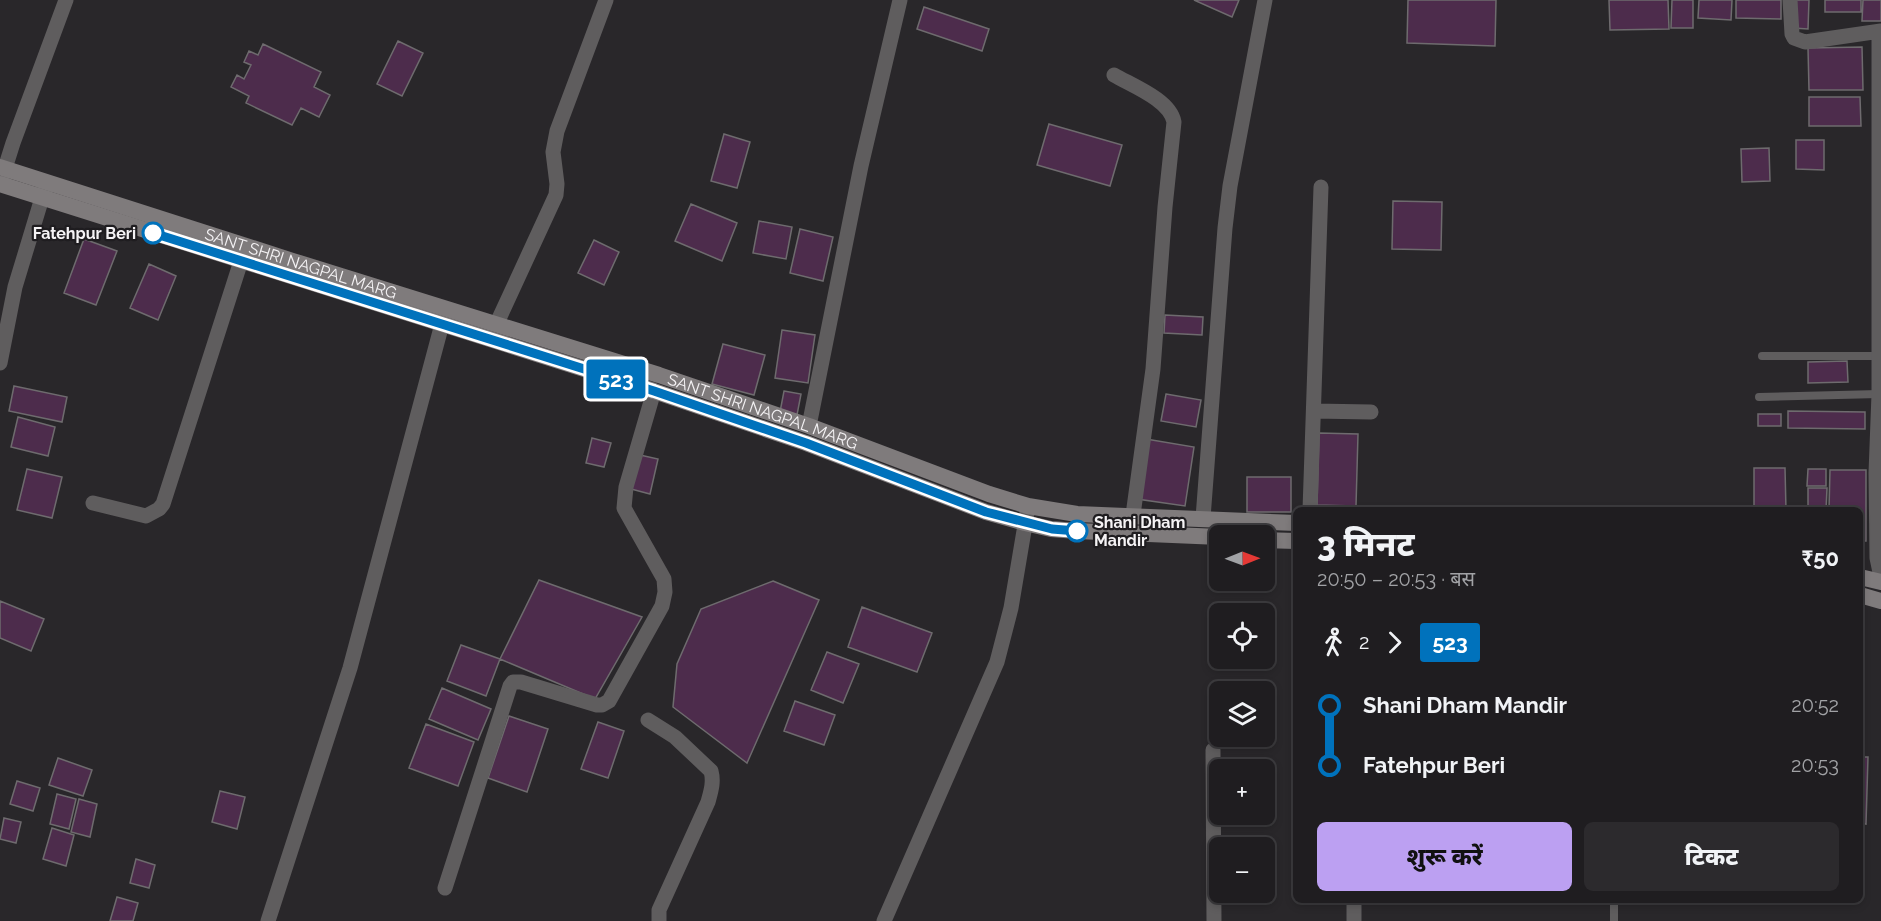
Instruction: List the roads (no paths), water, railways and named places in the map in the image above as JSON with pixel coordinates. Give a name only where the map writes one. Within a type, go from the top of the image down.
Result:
[{"type":"main road","name":"SANT SHRI NAGPAL MARG","points":[[2,167],[44,190],[241,261],[654,391],[806,443],[986,512],[1052,529],[1209,537]]},
{"type":"main road","name":"SANT SHRI NAGPAL MARG","points":[[0,184],[44,190],[294,261],[497,323],[809,426],[978,490],[1028,506],[1077,514],[1293,523]]},
{"type":"main road","points":[[1275,540],[1293,541]]},
{"type":"main road","points":[[1863,578],[1881,582]]},
{"type":"main road","points":[[1863,596],[1881,601]]},
{"type":"street","points":[[0,184],[2,167],[66,0]]},
{"type":"street","points":[[497,323],[556,195],[553,152],[556,131],[606,0]]},
{"type":"street","points":[[809,426],[861,166],[900,0]]},
{"type":"street","points":[[1203,518],[1227,207],[1265,0]]},
{"type":"street","points":[[1790,0],[1792,34],[1798,40],[1804,42],[1880,32],[1880,403],[1876,473],[1877,558],[1881,578]]},
{"type":"street","points":[[1114,75],[1165,105],[1173,115],[1174,122],[1153,369],[1133,515]]},
{"type":"street","points":[[1310,507],[1322,188]]},
{"type":"street","points":[[0,363],[15,287],[44,190]]},
{"type":"street","points":[[93,503],[146,516],[163,504],[241,261]]},
{"type":"street","points":[[268,921],[350,668],[442,324]]},
{"type":"street","points":[[445,888],[510,686],[516,681],[597,705],[606,704],[662,606],[665,592],[664,579],[624,508],[626,487],[654,391]]},
{"type":"street","points":[[1314,411],[1371,412]]},
{"type":"street","points":[[884,921],[997,662],[1011,608],[1028,506]]},
{"type":"street","points":[[648,720],[675,737],[711,771],[712,776],[708,802],[659,910],[659,921]]},
{"type":"street","points":[[1213,750],[1214,921]]},
{"type":"street","points":[[1354,903],[1354,921]]},
{"type":"lane","points":[[1762,356],[1880,356]]},
{"type":"lane","points":[[1759,396],[1880,403]]},
{"type":"lane","points":[[1614,903],[1614,921]]},
{"type":"place","name":"Fatehpur Beri","points":[[153,233]]},
{"type":"place","name":"Shani Dham Mandir","points":[[1077,531]]}]
